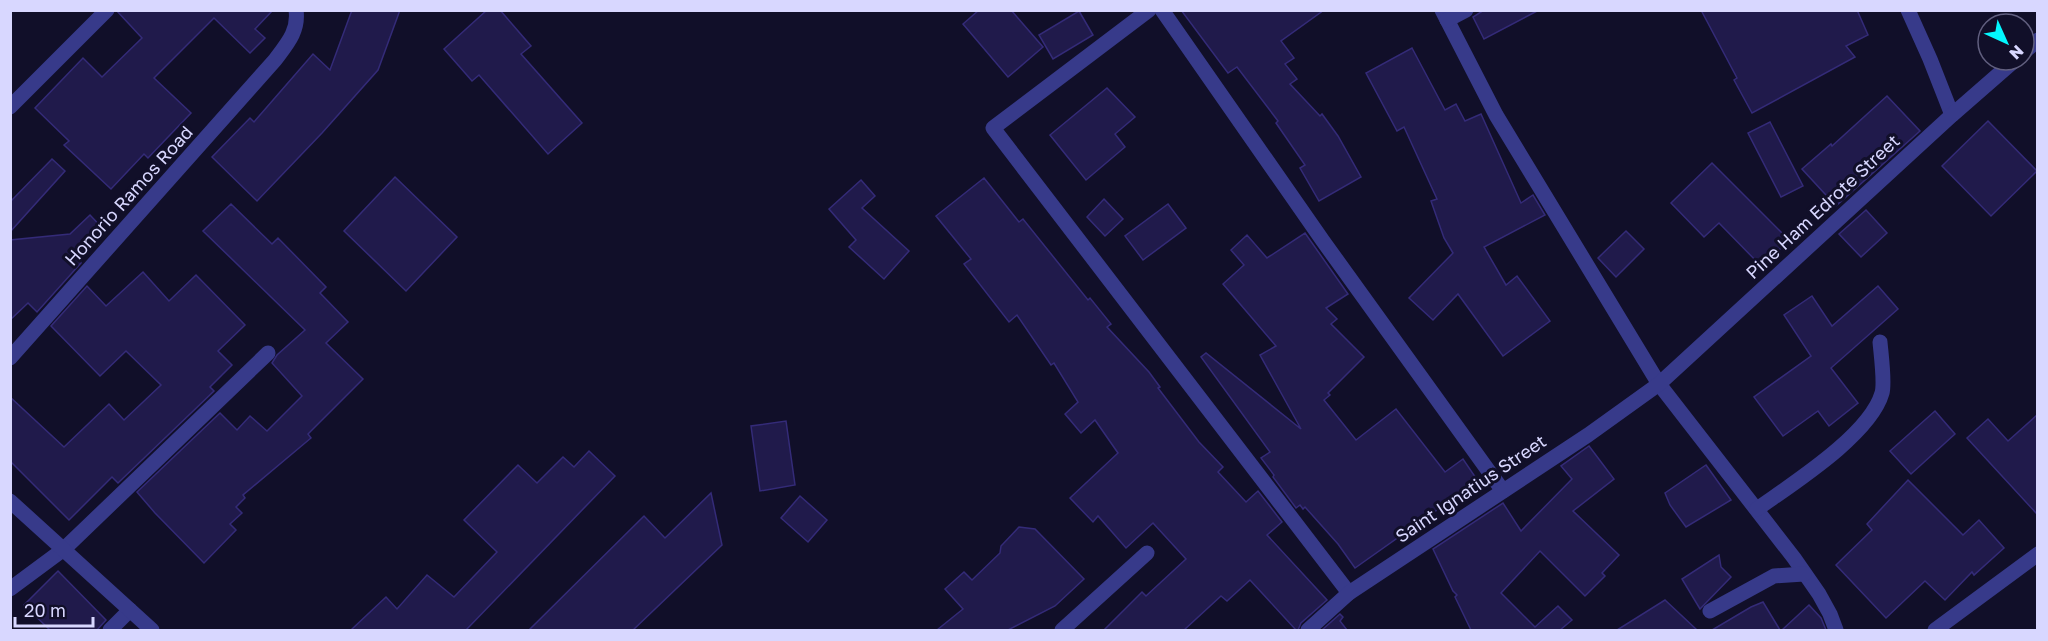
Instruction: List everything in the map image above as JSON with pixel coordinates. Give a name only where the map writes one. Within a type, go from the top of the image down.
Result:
[{"type":"street","points":[[10,107],[107,10]]},
{"type":"street","name":"Honorio Ramos Road","points":[[10,358],[275,60],[291,39],[298,22],[296,10]]},
{"type":"street","points":[[1149,10],[993,128],[1349,593]]},
{"type":"street","points":[[1162,10],[1323,241],[1503,491]]},
{"type":"street","points":[[1466,10],[1444,15],[1496,115],[1659,384],[1757,509],[1804,574],[1830,614],[1836,630]]},
{"type":"street","points":[[1908,10],[1952,115]]},
{"type":"street","name":"Pine Ham Edrote Street","points":[[1659,384],[2001,72]]},
{"type":"street","points":[[1757,509],[1821,463],[1865,424],[1882,393],[1880,342]]},
{"type":"street","points":[[10,589],[64,549],[268,353]]},
{"type":"street","name":"Saint Ignatius Street","points":[[1308,630],[1349,593],[1588,435],[1659,384]]},
{"type":"street","points":[[10,501],[152,630]]},
{"type":"street","points":[[1062,630],[1147,553]]},
{"type":"street","points":[[1935,630],[2037,554]]},
{"type":"street","points":[[1710,611],[1774,576],[1804,574]]},
{"type":"street","points":[[110,630],[130,610]]},
{"type":"building","points":[[116,10],[273,10],[255,29],[265,38],[250,53],[214,18],[154,78],[191,113],[148,158],[144,154],[111,189],[64,145],[69,141],[35,108],[83,58],[102,77],[142,38]]},
{"type":"building","points":[[352,10],[400,10],[378,70],[257,201],[212,157],[250,118],[254,122],[313,54],[330,70]]},
{"type":"building","points":[[487,10],[500,10],[531,46],[521,54],[582,123],[548,154],[479,75],[472,81],[444,49]]},
{"type":"building","points":[[979,10],[1011,10],[1043,47],[1008,77],[963,24]]},
{"type":"building","points":[[1181,10],[1324,10],[1281,41],[1294,58],[1285,64],[1297,79],[1290,84],[1320,116],[1322,114],[1338,136],[1361,177],[1319,201],[1300,168],[1305,165],[1276,123],[1278,121],[1237,67],[1228,73]]},
{"type":"building","points":[[1484,10],[1539,10],[1484,39],[1473,17]]},
{"type":"building","points":[[1701,10],[1857,10],[1868,35],[1846,46],[1855,57],[1752,113],[1734,80],[1737,78]]},
{"type":"building","points":[[1079,11],[1093,35],[1053,59],[1039,35]]},
{"type":"building","points":[[1412,48],[1445,110],[1456,104],[1465,121],[1481,114],[1521,203],[1533,195],[1545,215],[1484,247],[1506,285],[1517,276],[1550,321],[1503,356],[1458,294],[1433,320],[1409,298],[1453,253],[1444,238],[1431,201],[1437,199],[1404,127],[1397,131],[1366,73]]},
{"type":"building","points":[[1107,88],[1135,117],[1115,134],[1125,147],[1086,180],[1050,135]]},
{"type":"building","points":[[1887,96],[1920,131],[1836,206],[1802,169],[1831,144],[1832,146]]},
{"type":"building","points":[[1988,121],[2037,171],[1991,216],[1942,166]]},
{"type":"building","points":[[1770,122],[1803,186],[1781,197],[1748,133]]},
{"type":"building","points":[[52,159],[65,171],[10,232],[10,202]]},
{"type":"building","points":[[1712,163],[1789,240],[1762,267],[1719,223],[1704,237],[1671,203]]},
{"type":"building","points":[[395,177],[457,237],[406,291],[344,231]]},
{"type":"building","points":[[984,178],[1019,222],[1023,219],[1088,300],[1090,298],[1111,324],[1107,327],[1149,372],[1160,387],[1158,388],[1199,442],[1223,467],[1218,472],[1246,502],[1258,491],[1282,522],[1267,535],[1327,600],[1301,623],[1298,630],[1250,580],[1227,601],[1221,596],[1184,630],[1104,630],[1142,592],[1146,596],[1186,559],[1153,523],[1126,548],[1098,516],[1093,522],[1070,498],[1118,453],[1095,420],[1081,433],[1065,414],[1078,402],[1054,363],[1051,365],[1017,315],[1009,322],[964,264],[971,259],[936,216]]},
{"type":"building","points":[[861,180],[875,196],[862,208],[909,251],[884,279],[849,247],[856,240],[829,209]]},
{"type":"building","points":[[1104,199],[1123,219],[1105,236],[1087,217]]},
{"type":"building","points":[[231,204],[272,244],[278,238],[326,287],[320,293],[348,322],[326,343],[363,379],[308,434],[311,438],[243,495],[245,498],[236,507],[242,513],[230,524],[236,530],[204,563],[137,492],[220,413],[237,430],[250,416],[267,431],[302,396],[272,363],[277,355],[305,330],[203,231]]},
{"type":"building","points":[[1168,204],[1186,228],[1143,260],[1125,236]]},
{"type":"building","points":[[1866,210],[1887,233],[1861,257],[1839,234]]},
{"type":"building","points":[[90,215],[106,232],[81,257],[81,263],[37,312],[28,303],[10,320],[10,240],[70,234]]},
{"type":"building","points":[[1626,231],[1644,249],[1616,277],[1598,258]]},
{"type":"building","points":[[1305,233],[1348,294],[1326,308],[1337,319],[1331,324],[1364,357],[1328,393],[1330,395],[1324,400],[1356,440],[1396,409],[1445,472],[1463,459],[1478,481],[1355,568],[1338,544],[1305,507],[1303,509],[1300,505],[1296,508],[1273,477],[1274,475],[1261,458],[1270,452],[1201,357],[1206,353],[1301,429],[1260,355],[1276,346],[1223,284],[1244,265],[1231,250],[1247,235],[1267,258]]},
{"type":"building","points":[[143,272],[169,301],[196,275],[245,325],[218,351],[232,365],[210,387],[214,391],[118,483],[112,477],[69,520],[10,461],[10,397],[64,447],[109,404],[124,420],[161,385],[126,351],[100,376],[51,326],[87,286],[106,306]]},
{"type":"building","points":[[1878,286],[1898,309],[1831,368],[1858,403],[1829,426],[1818,411],[1783,436],[1754,397],[1811,356],[1784,315],[1812,296],[1832,326]]},
{"type":"building","points":[[1935,411],[1955,434],[1911,474],[1890,451]]},
{"type":"building","points":[[2037,415],[2037,514],[1967,438],[1988,419],[2008,441]]},
{"type":"building","points":[[786,421],[795,485],[760,491],[751,426]]},
{"type":"building","points":[[1589,446],[1614,479],[1573,511],[1619,555],[1602,573],[1605,576],[1585,596],[1540,551],[1501,593],[1535,627],[1558,606],[1572,620],[1560,630],[1471,630],[1455,597],[1457,595],[1433,549],[1503,503],[1521,531],[1572,479],[1561,466]]},
{"type":"building","points":[[589,451],[615,476],[466,630],[351,630],[386,597],[397,609],[427,575],[454,597],[497,552],[464,520],[518,465],[537,483],[563,457],[574,467]]},
{"type":"building","points":[[1706,465],[1731,500],[1686,527],[1670,505],[1665,493]]},
{"type":"building","points":[[1908,480],[1963,535],[1979,520],[2004,548],[1974,575],[1972,572],[1945,600],[1925,581],[1886,618],[1836,565],[1872,530],[1867,524]]},
{"type":"building","points":[[711,493],[722,545],[633,630],[529,630],[644,516],[665,538]]},
{"type":"building","points":[[800,496],[827,520],[808,542],[781,518]]},
{"type":"building","points":[[1019,527],[1035,529],[1084,579],[1055,606],[1008,630],[937,630],[963,609],[945,589],[964,572],[972,580],[1000,553],[1001,546]]},
{"type":"building","points":[[1719,555],[1721,567],[1731,577],[1700,609],[1682,579]]},
{"type":"building","points":[[58,571],[106,620],[97,630],[50,630],[24,605]]},
{"type":"building","points":[[1665,600],[1697,630],[1617,630]]},
{"type":"building","points":[[1763,602],[1780,630],[1712,630],[1751,607]]},
{"type":"building","points":[[1809,605],[1821,618],[1826,630],[1782,630]]},
{"type":"building","points":[[1340,614],[1343,617],[1340,621],[1347,630],[1322,630]]}]
